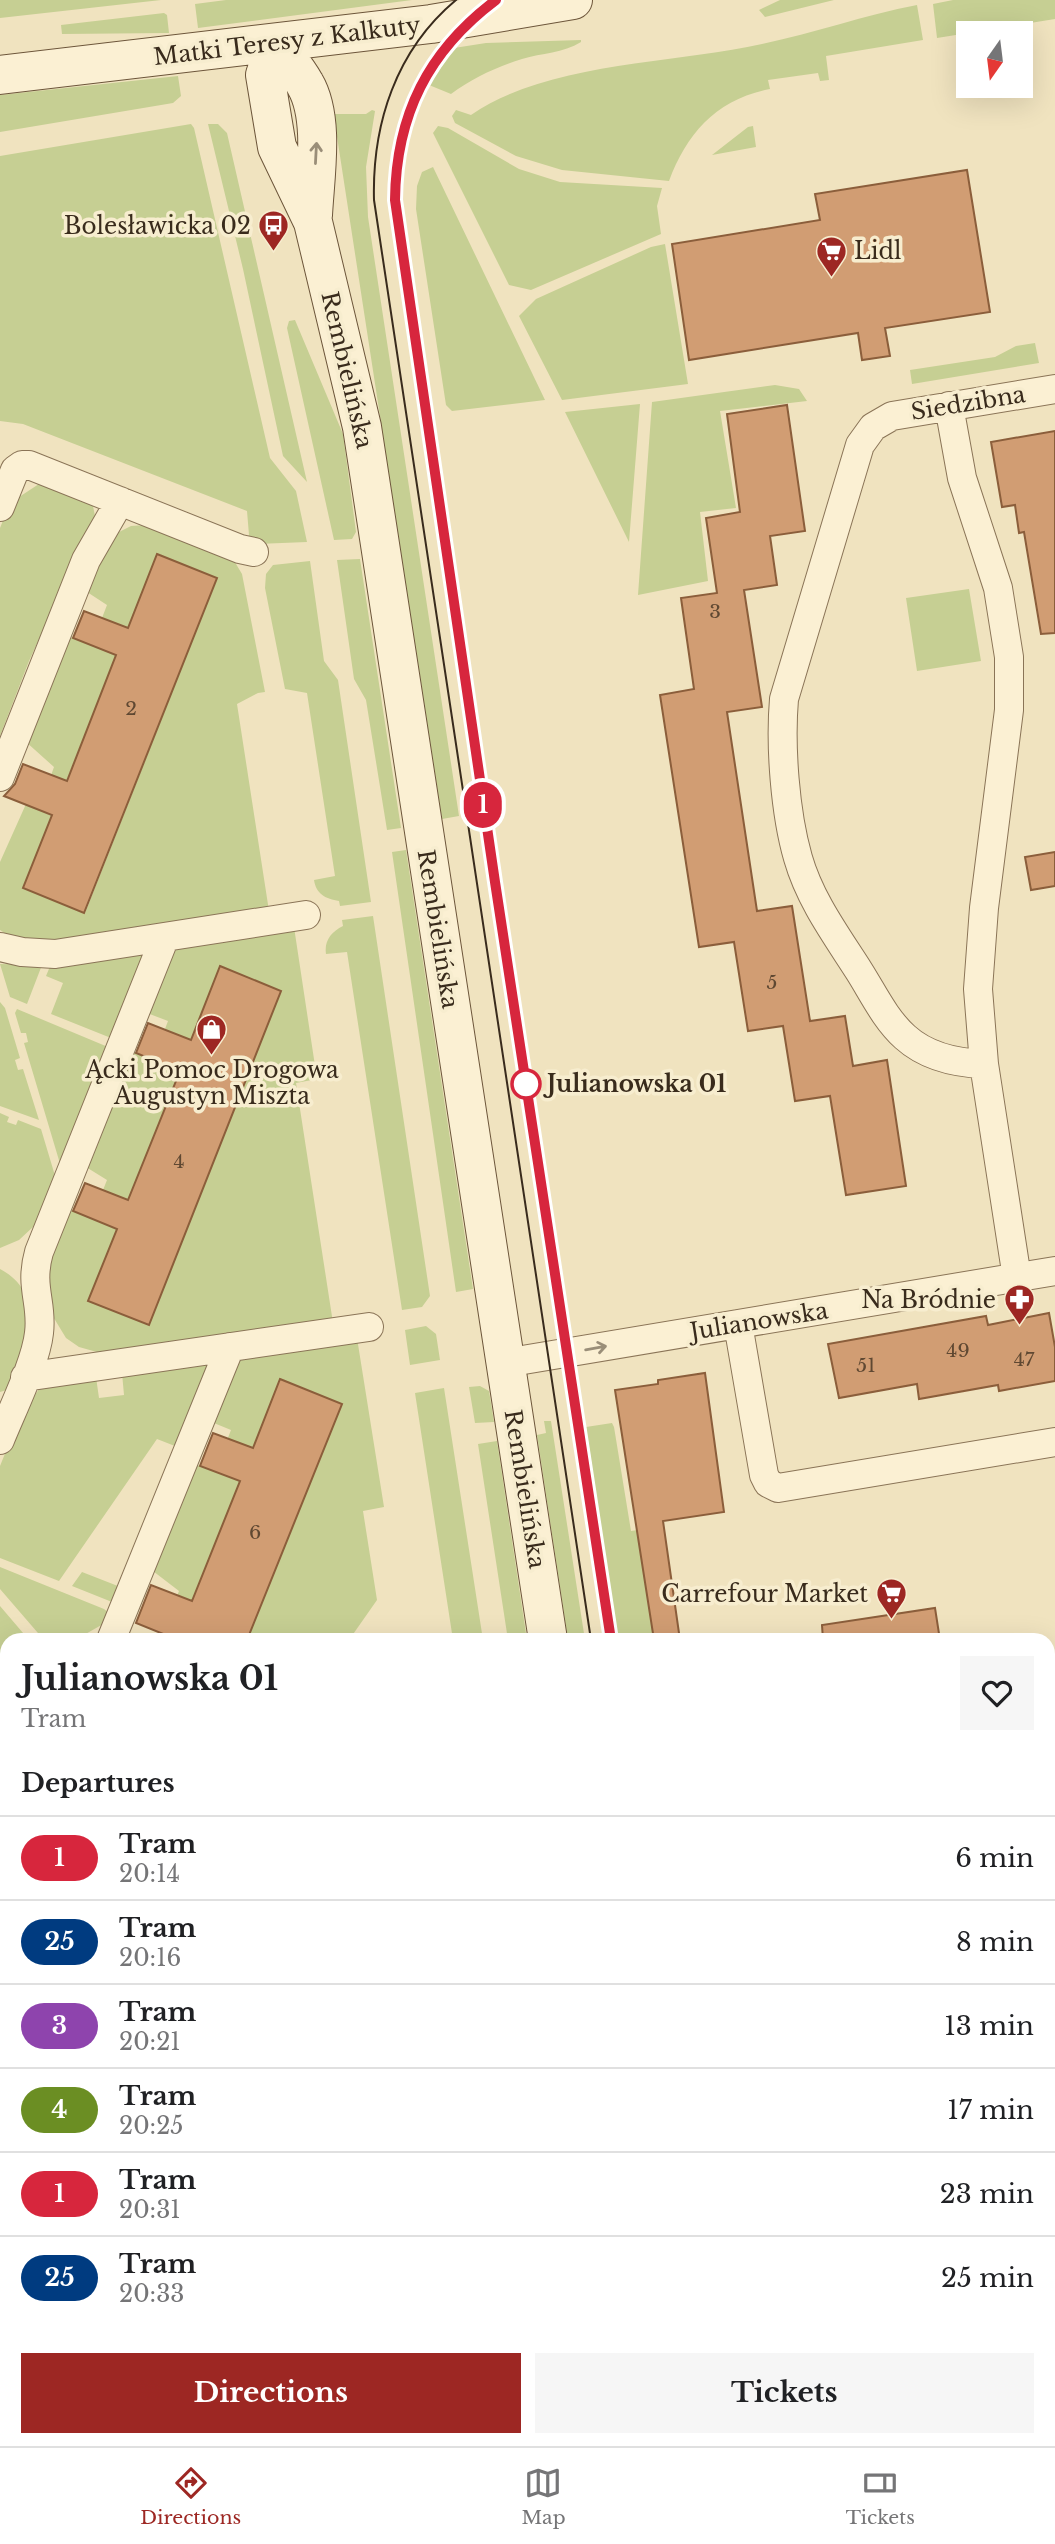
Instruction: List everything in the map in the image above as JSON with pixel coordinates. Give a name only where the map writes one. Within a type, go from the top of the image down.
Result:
[{"type":"street","name":"Matki Teresy z Kalkuty","points":[[0,75],[431,24],[573,0]]},
{"type":"street","name":"Rembielińska","points":[[276,43],[306,85],[313,103],[317,130],[313,222],[362,427],[547,1633]]},
{"type":"street","name":"Siedzibna","points":[[984,1064],[954,1061],[926,1051],[906,1037],[892,1022],[808,888],[793,834],[781,736],[784,699],[856,456],[866,436],[882,421],[903,413],[1055,389]]},
{"type":"street","points":[[949,406],[968,501],[998,588],[1009,657],[1007,722],[979,952],[980,1027],[984,1064],[1017,1278]]},
{"type":"street","points":[[0,508],[15,470],[25,464],[254,552]]},
{"type":"street","points":[[0,777],[86,560],[120,501]]},
{"type":"street","points":[[0,947],[22,952],[55,954],[306,915]]},
{"type":"street","points":[[0,1440],[39,1335],[40,1319],[34,1286],[39,1252],[165,937]]},
{"type":"street","name":"Julianowska","points":[[505,1363],[1055,1272]]},
{"type":"street","points":[[738,1324],[764,1475],[774,1487],[786,1488],[1055,1442]]},
{"type":"street","points":[[25,1377],[369,1327]]},
{"type":"street","points":[[114,1633],[230,1347]]},
{"type":"green space","points":[[0,0],[161,0],[0,18]]},
{"type":"green space","points":[[226,0],[412,0],[198,28],[195,4]]},
{"type":"green space","points":[[780,0],[834,0],[765,17],[759,10]]},
{"type":"green space","points":[[953,0],[1055,0],[1055,19],[1033,23],[956,21],[956,35],[937,38],[933,4]]},
{"type":"green space","points":[[917,5],[923,40],[826,56],[829,80],[820,81],[818,73],[768,80],[770,89],[734,101],[706,121],[685,148],[669,181],[562,170],[516,156],[455,123],[452,116],[456,110],[471,115],[536,84],[573,75],[762,44]]},
{"type":"green space","points":[[164,13],[167,15],[169,33],[62,34],[61,25]]},
{"type":"green space","points":[[581,40],[567,48],[494,69],[451,94],[429,85],[454,48],[486,43]]},
{"type":"green space","points":[[178,76],[181,96],[173,103],[0,132],[0,95]]},
{"type":"green space","points":[[375,111],[366,167],[368,217],[459,816],[442,819],[336,130],[335,114],[366,114]]},
{"type":"green space","points":[[191,124],[270,458],[296,491],[307,542],[257,544],[246,540],[249,535],[247,511],[23,424],[0,421],[0,156]]},
{"type":"green space","points":[[208,124],[218,124],[227,133],[307,482],[283,456],[243,269]]},
{"type":"green space","points":[[438,126],[448,128],[519,169],[560,182],[662,188],[657,206],[661,234],[531,290],[509,285],[433,133]]},
{"type":"green space","points":[[753,126],[756,147],[712,155],[748,127]]},
{"type":"green space","points":[[433,167],[545,400],[452,411],[446,405],[416,209],[417,186],[422,172]]},
{"type":"green space","points":[[665,244],[688,384],[562,400],[519,316],[536,299],[651,247]]},
{"type":"green space","points":[[295,320],[343,434],[356,532],[352,539],[334,540],[287,328],[289,321]]},
{"type":"green space","points":[[1035,343],[1039,363],[912,384],[910,370],[995,357],[1016,346]]},
{"type":"green space","points":[[775,385],[799,389],[807,401],[720,411],[736,508],[700,512],[708,581],[638,595],[652,402]]},
{"type":"green space","points":[[640,404],[629,542],[565,412]]},
{"type":"green space","points":[[45,480],[89,500],[95,516],[29,661],[0,736],[0,528],[10,503]]},
{"type":"green space","points":[[146,525],[233,559],[242,574],[265,692],[237,704],[269,911],[44,944],[6,934],[0,930],[0,862],[26,804],[52,815],[23,888],[85,913],[217,578],[157,554],[128,628],[102,618],[107,605],[84,590],[115,534],[131,526]]},
{"type":"green space","points":[[360,559],[401,828],[387,830],[366,700],[354,679],[337,560]]},
{"type":"green space","points":[[310,561],[324,661],[338,680],[371,902],[340,906],[339,901],[319,892],[314,880],[335,876],[307,693],[285,689],[265,588],[266,574],[273,565]]},
{"type":"green space","points":[[969,589],[981,661],[917,671],[906,598]]},
{"type":"green space","points":[[66,635],[116,655],[64,787],[49,781],[54,767],[25,741]]},
{"type":"green space","points":[[406,850],[473,1289],[456,1292],[392,852]]},
{"type":"green space","points":[[373,916],[430,1296],[422,1307],[402,1310],[347,952],[326,954],[327,941],[343,926],[342,920]]},
{"type":"green space","points":[[294,927],[317,1079],[296,1083],[333,1323],[104,1354],[79,1347],[66,1338],[49,1310],[45,1277],[70,1210],[117,1229],[88,1301],[149,1325],[281,991],[191,1040],[165,1029],[168,1021],[147,1013],[174,952],[181,946]]},
{"type":"green space","points":[[146,950],[111,1038],[51,1014],[63,983],[46,976],[51,964]]},
{"type":"green space","points":[[0,964],[42,965],[27,1004],[10,997]]},
{"type":"green space","points":[[0,1002],[5,1008],[20,1058],[15,1060],[18,1070],[23,1069],[39,1120],[0,1106]]},
{"type":"green space","points":[[17,1009],[108,1047],[61,1167],[24,1043],[28,1042],[26,1033],[21,1033],[15,1013]]},
{"type":"green space","points":[[131,1051],[180,1071],[128,1200],[103,1190],[107,1180],[86,1167]]},
{"type":"green space","points":[[0,1113],[9,1117],[7,1122],[16,1125],[18,1120],[41,1129],[56,1179],[41,1216],[33,1227],[19,1240],[0,1248]]},
{"type":"green space","points":[[0,1269],[15,1280],[24,1293],[29,1308],[29,1324],[10,1389],[0,1392]]},
{"type":"green space","points":[[426,1326],[436,1334],[440,1360],[410,1365],[405,1330]]},
{"type":"green space","points":[[357,1338],[384,1507],[363,1511],[377,1600],[354,1633],[250,1633],[342,1404],[280,1379],[251,1453],[226,1443],[231,1430],[209,1421],[235,1356]]},
{"type":"green space","points":[[217,1359],[180,1448],[157,1439],[59,1581],[0,1558],[0,1466],[23,1409],[41,1387],[96,1377],[99,1398],[124,1395],[122,1373]]},
{"type":"green space","points":[[480,1386],[489,1391],[494,1422],[475,1423],[469,1387]]},
{"type":"green space","points":[[444,1388],[482,1633],[452,1633],[415,1393]]},
{"type":"green space","points":[[544,1421],[551,1421],[584,1633],[567,1633],[537,1435],[546,1433]]},
{"type":"green space","points":[[612,1423],[614,1427],[631,1531],[638,1530],[653,1633],[617,1633],[586,1427]]},
{"type":"green space","points":[[497,1441],[526,1633],[507,1633],[478,1444]]},
{"type":"green space","points":[[192,1463],[240,1481],[188,1612],[173,1606],[179,1591],[149,1568]]},
{"type":"green space","points":[[0,1567],[109,1613],[105,1623],[87,1633],[38,1633],[0,1589]]},
{"type":"green space","points":[[82,1572],[123,1588],[117,1604],[72,1586]]},
{"type":"green space","points":[[0,1606],[23,1633],[0,1633]]},
{"type":"building","name":"Lidl","points":[[967,170],[990,312],[885,328],[890,356],[862,360],[858,333],[689,360],[672,244],[820,220],[815,194]]},
{"type":"building","points":[[787,405],[805,531],[770,536],[777,585],[744,590],[762,707],[727,712],[757,911],[792,906],[810,1021],[845,1016],[853,1066],[887,1060],[906,1186],[846,1195],[830,1096],[795,1101],[783,1026],[748,1031],[734,942],[699,947],[660,695],[694,689],[681,598],[717,593],[706,518],[740,512],[727,414]]},
{"type":"building","points":[[1055,431],[1055,633],[1041,634],[1024,532],[1019,533],[1015,505],[1002,507],[991,442]]},
{"type":"building","points":[[157,554],[217,578],[84,913],[23,888],[52,815],[4,796],[15,784],[23,764],[67,781],[116,655],[73,638],[84,611],[128,628]]},
{"type":"building","points":[[1055,852],[1055,886],[1031,890],[1025,857]]},
{"type":"building","points":[[220,966],[281,991],[149,1325],[88,1301],[117,1229],[73,1211],[85,1183],[128,1200],[180,1071],[136,1053],[148,1023],[191,1040]]},
{"type":"building","points":[[1049,1313],[1055,1347],[1055,1381],[999,1391],[998,1385],[919,1399],[917,1384],[839,1398],[828,1344],[986,1316],[988,1325]]},
{"type":"building","points":[[705,1373],[724,1512],[663,1521],[679,1633],[653,1633],[615,1390],[658,1384],[658,1380]]},
{"type":"building","points":[[280,1379],[342,1404],[250,1633],[161,1633],[136,1623],[151,1585],[192,1601],[240,1481],[200,1466],[213,1433],[253,1448]]},
{"type":"building","points":[[935,1608],[939,1633],[823,1633],[822,1625]]},
{"type":"tram line","points":[[456,0],[435,20],[418,42],[403,65],[392,90],[378,144],[374,200],[590,1633]]},
{"type":"tram line","points":[[496,0],[452,41],[434,63],[420,87],[402,140],[395,200],[495,882],[610,1633]]},
{"type":"tram line","name":"1","points":[[496,0],[453,38],[428,71],[419,88],[400,141],[395,200],[495,882],[610,1633]]},
{"type":"place","name":"Bolesławicka 02","points":[[274,253]]},
{"type":"place","name":"Lidl","points":[[831,278]]},
{"type":"place","name":"Ącki Pomoc Drogowa Augustyn Miszta","points":[[212,1056]]},
{"type":"place","name":"Julianowska 01","points":[[526,1084]]},
{"type":"place","name":"Na Bródnie","points":[[1019,1327]]},
{"type":"place","name":"Carrefour Market","points":[[891,1621]]}]
